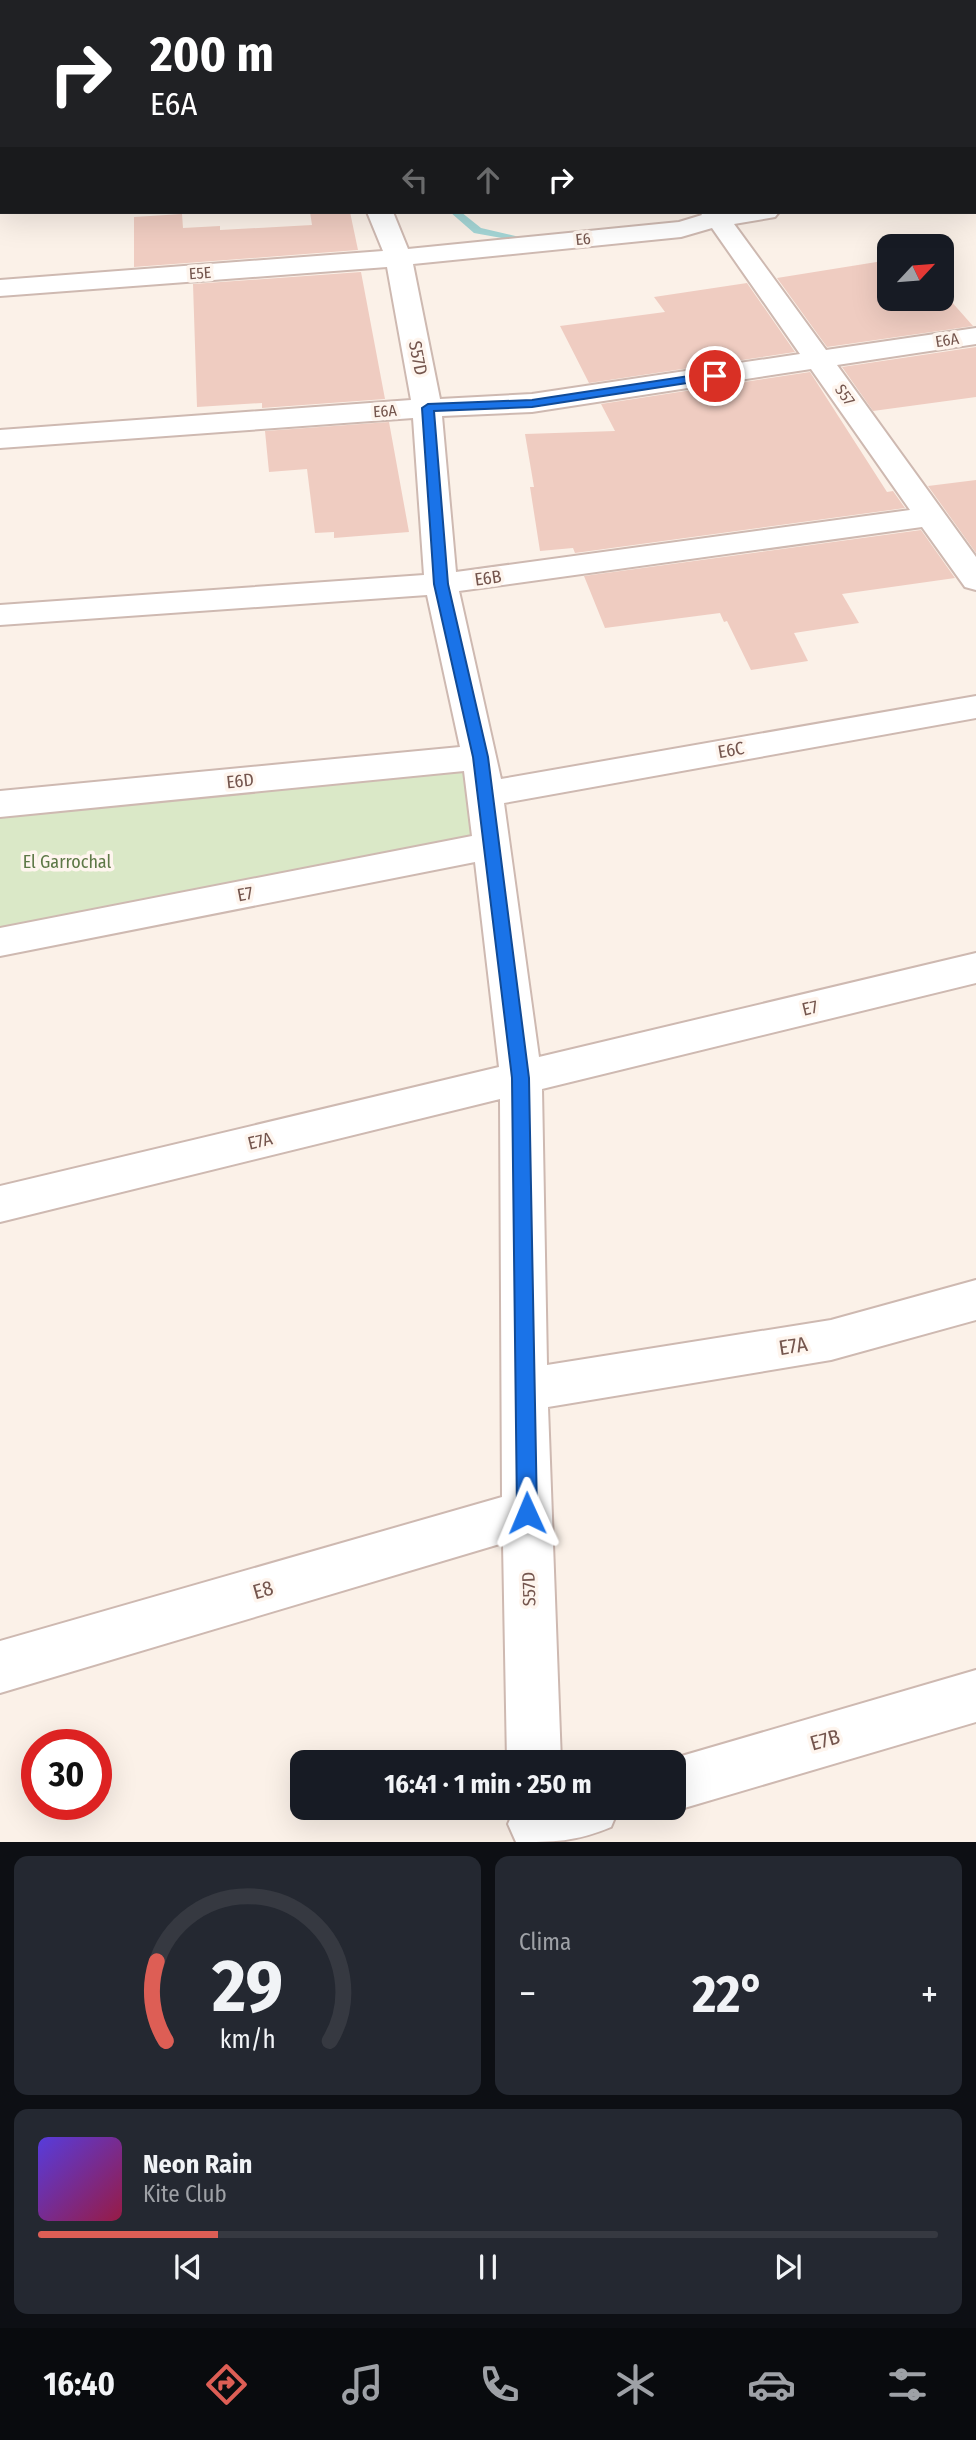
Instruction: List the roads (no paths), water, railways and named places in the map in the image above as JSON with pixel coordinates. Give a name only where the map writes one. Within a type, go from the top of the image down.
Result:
[{"type":"street","name":"S57D","points":[[381,214],[399,258],[428,408],[441,584],[480,757],[521,1078],[524,1390],[534,1750]]},
{"type":"street","name":"E6","points":[[399,258],[681,229],[715,215]]},
{"type":"street","name":"S57","points":[[715,215],[976,580]]},
{"type":"street","name":"E5E","points":[[0,288],[399,258]]},
{"type":"street","name":"E6A","points":[[0,439],[532,403],[976,336]]},
{"type":"street","name":"E6B","points":[[0,615],[441,584],[931,516]]},
{"type":"street","name":"E6C","points":[[485,794],[976,707]]},
{"type":"street","name":"E6D","points":[[0,804],[480,757]]},
{"type":"street","name":"E7","points":[[0,942],[490,846]]},
{"type":"street","name":"E7","points":[[521,1078],[976,968]]},
{"type":"street","name":"E7A","points":[[0,1204],[521,1078]]},
{"type":"street","name":"E7A","points":[[524,1390],[831,1340],[976,1300]]},
{"type":"street","name":"E8","points":[[0,1667],[527,1513]]},
{"type":"street","name":"E7B","points":[[686,1781],[976,1696]]},
{"type":"waterway","points":[[457,214],[478,231],[523,239]]},
{"type":"park label","name":"El Garrochal","points":[[67,862]]}]
